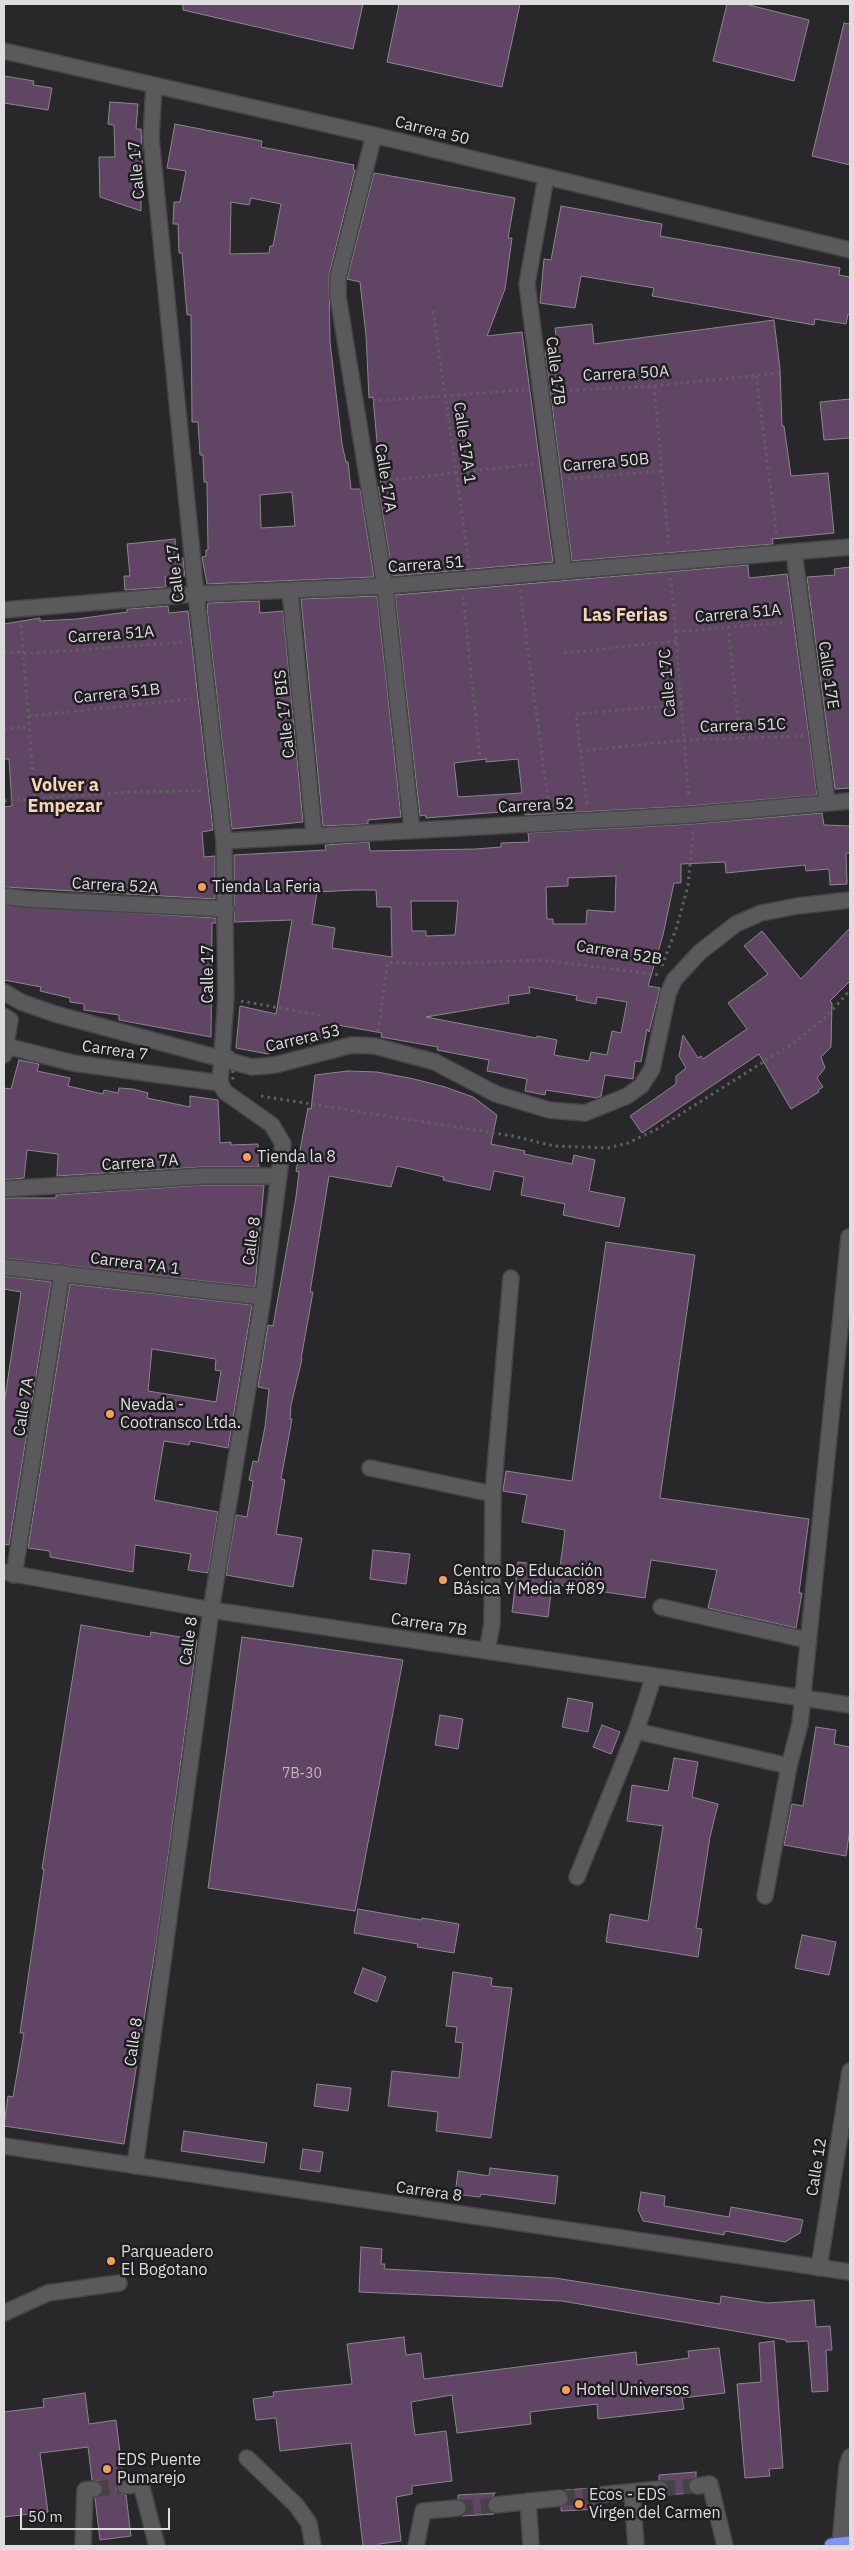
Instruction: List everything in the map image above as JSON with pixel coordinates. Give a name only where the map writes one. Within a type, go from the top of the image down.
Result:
[{"type":"street","name":"Carrera 50","points":[[4,51],[374,136],[850,250]]},
{"type":"street","name":"Calle 17","points":[[154,85],[151,138],[196,594],[224,840],[228,1055]]},
{"type":"street","name":"Calle 17A","points":[[374,136],[338,277],[338,296],[385,586],[412,830]]},
{"type":"street","name":"Calle 17B","points":[[546,177],[527,284],[564,571]]},
{"type":"street","name":"Carrera 51","points":[[4,610],[196,594],[290,591],[466,580],[850,547]]},
{"type":"street","name":"Calle 17E","points":[[786,552],[803,620],[827,802]]},
{"type":"street","name":"Calle 17 BIS","points":[[290,591],[314,834]]},
{"type":"street","name":"Carrera 52","points":[[224,840],[691,815],[850,801]]},
{"type":"street","name":"Carrera 52A","points":[[4,896],[26,899],[226,909]]},
{"type":"street","name":"Carrera 52B","points":[[674,980],[706,947],[736,924],[761,913],[797,906],[850,900]]},
{"type":"street","name":"Carrera 53","points":[[4,992],[21,1002],[55,1014],[228,1055],[252,1067],[275,1065],[346,1047],[375,1046],[435,1062],[496,1094],[549,1110],[585,1113],[627,1096],[641,1086],[652,1070],[668,994],[674,980]]},
{"type":"street","points":[[5,1050],[7,1018]]},
{"type":"street","name":"Carrera 7","points":[[5,1050],[73,1063],[226,1082]]},
{"type":"street","points":[[226,1082],[228,1055]]},
{"type":"street","name":"Calle 8","points":[[135,2166],[210,1610],[262,1297],[283,1144],[272,1125],[225,1092],[226,1082]]},
{"type":"street","name":"Carrera 7A","points":[[4,1190],[203,1176],[279,1176]]},
{"type":"street","points":[[765,1896],[789,1766],[800,1724],[801,1698],[849,1237]]},
{"type":"street","name":"Carrera 7A 1","points":[[4,1267],[262,1297]]},
{"type":"street","name":"Calle 7A","points":[[9,1574],[62,1273]]},
{"type":"street","points":[[487,1651],[492,1624],[492,1494],[511,1278]]},
{"type":"street","points":[[370,1468],[492,1494]]},
{"type":"street","name":"Carrera 7B","points":[[9,1574],[210,1610],[850,1705]]},
{"type":"street","points":[[661,1607],[807,1640]]},
{"type":"street","points":[[577,1877],[636,1732],[654,1676]]},
{"type":"street","points":[[636,1732],[789,1766]]},
{"type":"street","name":"Calle 12","points":[[819,2268],[846,2130],[850,2071]]},
{"type":"street","name":"Carrera 8","points":[[4,2146],[850,2272]]},
{"type":"street","points":[[4,2313],[48,2293],[119,2282]]},
{"type":"street","points":[[841,2545],[847,2466],[850,2456]]},
{"type":"street","points":[[248,2458],[296,2505],[309,2523],[313,2546]]},
{"type":"street","points":[[125,2486],[141,2484],[157,2546]]},
{"type":"street","points":[[697,2486],[710,2484],[725,2546]]},
{"type":"street","points":[[598,2495],[660,2489]]},
{"type":"street","points":[[83,2546],[85,2490],[94,2490]]},
{"type":"street","points":[[632,2492],[636,2546]]},
{"type":"street","points":[[496,2504],[560,2498]]},
{"type":"street","points":[[528,2501],[530,2546]]},
{"type":"street","points":[[416,2546],[423,2511],[458,2508]]},
{"type":"path","name":"Calle 17A 1","points":[[433,311],[456,472],[480,758]]},
{"type":"path","name":"Carrera 50A","points":[[355,402],[532,390],[540,392],[654,386],[780,373]]},
{"type":"path","points":[[756,376],[786,552]]},
{"type":"path","name":"Calle 17C","points":[[654,386],[694,838],[688,886],[676,929],[658,974]]},
{"type":"path","name":"Carrera 50B","points":[[368,483],[549,463]]},
{"type":"path","name":"Carrera 50B","points":[[552,480],[662,471]]},
{"type":"path","points":[[517,575],[551,822]]},
{"type":"path","points":[[20,609],[35,799]]},
{"type":"path","name":"Carrera 51A","points":[[676,632],[803,620]]},
{"type":"path","points":[[728,627],[740,738]]},
{"type":"path","name":"Carrera 51A","points":[[4,653],[201,641]]},
{"type":"path","name":"Carrera 51A","points":[[564,653],[677,641]]},
{"type":"path","name":"Carrera 51B","points":[[29,716],[208,698]]},
{"type":"path","points":[[590,820],[576,714],[682,705]]},
{"type":"path","points":[[4,729],[30,727]]},
{"type":"path","name":"Carrera 51C","points":[[580,751],[685,740],[818,736]]},
{"type":"path","points":[[4,801],[128,792],[168,794],[218,790]]},
{"type":"path","name":"Carrera 52B","points":[[375,1046],[388,962],[432,964],[543,960],[658,974],[674,980]]},
{"type":"path","points":[[226,998],[325,1016]]},
{"type":"path","points":[[226,1082],[228,1055]]},
{"type":"building","points":[[183,4],[363,4],[353,49],[183,10]]},
{"type":"building","points":[[399,4],[520,4],[502,87],[387,62]]},
{"type":"building","points":[[727,4],[745,4],[809,20],[794,81],[713,61]]},
{"type":"building","points":[[844,23],[850,24],[850,165],[812,156]]},
{"type":"building","points":[[4,76],[34,81],[33,85],[52,88],[48,110],[4,103]]},
{"type":"building","points":[[110,102],[138,104],[136,129],[141,129],[144,198],[141,198],[141,211],[100,197],[99,157],[115,157],[114,125],[108,124]]},
{"type":"building","points":[[175,124],[262,141],[261,147],[354,165],[353,169],[355,170],[329,275],[330,342],[342,444],[346,462],[348,462],[351,489],[360,489],[374,577],[207,584],[202,557],[206,556],[206,550],[208,550],[207,482],[204,482],[203,455],[200,455],[198,422],[192,422],[191,315],[187,315],[182,253],[179,253],[178,224],[173,224],[174,202],[180,202],[186,171],[167,168]],"holes":[[[251,198],[281,204],[273,246],[270,246],[269,253],[230,254],[231,202],[249,205]],[[292,492],[295,526],[261,528],[260,495]]]},
{"type":"building","points":[[374,173],[515,198],[508,238],[512,238],[505,289],[487,336],[522,332],[553,562],[393,576],[378,487],[381,487],[373,397],[369,398],[366,335],[360,282],[347,279]]},
{"type":"building","points":[[561,206],[662,224],[660,236],[840,268],[839,275],[850,277],[850,314],[848,314],[846,324],[815,319],[814,325],[652,296],[654,288],[581,276],[575,308],[540,303],[544,259],[551,260]]},
{"type":"building","points":[[774,320],[780,369],[782,426],[784,426],[791,476],[828,473],[834,533],[772,539],[773,544],[572,561],[545,350],[558,349],[555,328],[592,324],[594,344]]},
{"type":"building","points":[[850,399],[850,438],[824,440],[820,402]]},
{"type":"building","points":[[175,539],[176,558],[183,558],[185,576],[165,577],[166,587],[125,590],[124,576],[130,576],[127,544]]},
{"type":"building","points":[[748,565],[749,578],[787,574],[817,795],[690,806],[525,815],[525,810],[426,818],[425,815],[420,816],[395,595]],"holes":[[[486,759],[486,762],[518,759],[522,793],[458,797],[454,763]]]},
{"type":"building","points":[[850,567],[850,788],[835,789],[807,577],[835,575],[834,569]]},
{"type":"building","points":[[377,596],[401,817],[368,820],[368,824],[323,826],[301,599]]},
{"type":"building","points":[[259,601],[260,613],[283,611],[303,822],[232,829],[207,609],[208,603]]},
{"type":"building","points":[[168,606],[169,613],[188,611],[213,830],[202,832],[204,857],[215,856],[215,899],[4,887],[4,807],[12,806],[9,759],[4,759],[4,624],[40,618],[40,621],[77,619],[127,612],[127,609]]},
{"type":"building","points":[[822,813],[824,825],[850,826],[850,853],[846,853],[847,884],[830,885],[829,869],[806,871],[805,865],[726,873],[725,862],[681,864],[681,883],[674,883],[663,935],[648,986],[660,988],[649,1032],[647,1029],[641,1062],[635,1061],[633,1079],[605,1075],[601,1096],[597,1098],[546,1090],[545,1095],[525,1091],[527,1079],[487,1071],[489,1060],[437,1050],[438,1047],[381,1037],[382,1033],[332,1024],[330,1040],[313,1037],[312,1044],[293,1041],[268,1054],[236,1048],[240,1006],[276,1014],[292,920],[234,922],[234,855],[326,850],[325,845],[369,842],[370,851],[476,849],[501,847],[501,843],[529,842],[528,833],[692,824]],"holes":[[[616,876],[615,912],[587,910],[586,924],[553,924],[553,919],[547,919],[546,887],[568,886],[568,878]],[[376,890],[377,907],[391,907],[392,957],[332,948],[335,928],[312,924],[317,892]],[[411,901],[458,901],[455,935],[426,936],[426,931],[412,931]],[[529,987],[577,996],[576,1000],[596,1004],[597,997],[627,1002],[621,1033],[612,1031],[607,1055],[591,1052],[589,1061],[554,1055],[557,1040],[537,1036],[536,1038],[426,1017],[509,1003],[508,996],[530,993]]]},
{"type":"building","points":[[4,905],[216,918],[216,923],[212,923],[211,1037],[119,1020],[119,1015],[84,1010],[84,1004],[70,1002],[70,998],[40,991],[41,987],[4,980]]},
{"type":"building","points":[[850,928],[850,981],[830,1001],[832,1003],[831,1047],[821,1057],[825,1068],[817,1078],[823,1087],[818,1090],[819,1092],[791,1109],[759,1054],[642,1133],[630,1116],[676,1084],[676,1076],[686,1068],[679,1056],[683,1035],[698,1058],[701,1056],[703,1059],[747,1029],[728,1003],[768,974],[744,946],[762,931],[801,979]]},
{"type":"building","points":[[19,1060],[39,1064],[37,1071],[70,1078],[68,1086],[103,1094],[104,1090],[118,1093],[119,1088],[133,1089],[148,1093],[147,1098],[190,1107],[190,1096],[218,1100],[220,1143],[231,1142],[231,1145],[258,1144],[259,1167],[202,1167],[57,1176],[58,1154],[27,1150],[24,1178],[4,1180],[4,1088],[11,1089]]},
{"type":"building","points":[[348,1071],[377,1072],[414,1079],[473,1097],[497,1115],[491,1144],[525,1151],[524,1154],[572,1164],[574,1155],[595,1160],[589,1191],[625,1198],[619,1227],[563,1215],[565,1204],[521,1195],[524,1177],[494,1171],[490,1190],[443,1180],[444,1177],[397,1166],[391,1187],[329,1176],[310,1292],[313,1292],[302,1359],[291,1405],[290,1419],[292,1419],[281,1479],[285,1480],[276,1534],[302,1538],[293,1587],[226,1575],[236,1515],[247,1517],[253,1481],[249,1480],[253,1461],[258,1462],[265,1427],[269,1389],[258,1387],[268,1325],[273,1326],[296,1197],[299,1172],[296,1171],[308,1108],[311,1109],[315,1075]]},
{"type":"building","points":[[203,1185],[264,1185],[255,1287],[4,1258],[4,1198],[56,1198],[56,1195]]},
{"type":"building","points":[[606,1242],[695,1255],[660,1498],[809,1519],[799,1593],[802,1593],[796,1628],[708,1608],[717,1570],[651,1560],[645,1598],[552,1584],[548,1617],[512,1612],[518,1562],[560,1567],[565,1530],[522,1522],[527,1495],[503,1491],[506,1471],[572,1481]]},
{"type":"building","points":[[4,1276],[51,1282],[9,1545],[4,1544],[4,1404],[21,1292],[4,1289]]},
{"type":"building","points":[[70,1284],[252,1305],[228,1448],[190,1441],[189,1445],[164,1441],[154,1500],[218,1512],[208,1573],[188,1570],[191,1554],[135,1545],[133,1572],[50,1557],[50,1551],[28,1548]],"holes":[[[152,1349],[216,1359],[215,1370],[221,1371],[216,1402],[148,1391]]]},
{"type":"building","points":[[373,1550],[410,1554],[406,1584],[370,1579]]},
{"type":"building","points":[[81,1625],[150,1637],[151,1632],[197,1640],[158,1932],[124,2144],[4,2126],[8,2096],[13,2097],[24,2033],[20,2033],[44,1869],[42,1869]]},
{"type":"building","points":[[242,1637],[403,1660],[355,1911],[208,1888]]},
{"type":"building","points":[[568,1698],[593,1703],[588,1732],[562,1727]]},
{"type":"building","points":[[440,1715],[463,1719],[458,1749],[435,1745]]},
{"type":"building","points":[[602,1725],[620,1732],[611,1754],[593,1747]]},
{"type":"building","points":[[816,1727],[836,1730],[834,1744],[850,1747],[850,1828],[846,1856],[784,1845],[792,1804],[803,1806]]},
{"type":"building","points":[[674,1758],[698,1762],[692,1797],[718,1804],[710,1837],[696,1928],[702,1929],[698,1957],[606,1942],[610,1914],[648,1921],[663,1826],[627,1821],[632,1785],[668,1791]]},
{"type":"building","points":[[358,1909],[421,1920],[422,1918],[459,1924],[454,1953],[417,1947],[418,1944],[354,1933]]},
{"type":"building","points":[[802,1935],[836,1942],[829,1975],[795,1968]]},
{"type":"building","points":[[363,1968],[386,1977],[377,2002],[354,1993]]},
{"type":"building","points":[[453,1972],[492,1978],[491,1986],[512,1988],[491,2138],[436,2131],[438,2112],[388,2106],[392,2071],[459,2078],[463,2043],[455,2042],[457,2027],[446,2026]]},
{"type":"building","points":[[317,2084],[351,2088],[348,2111],[314,2106]]},
{"type":"building","points":[[184,2131],[267,2143],[264,2163],[181,2151]]},
{"type":"building","points":[[303,2149],[323,2152],[320,2172],[300,2169]]},
{"type":"building","points":[[490,2168],[558,2176],[555,2204],[481,2194],[480,2197],[455,2194],[458,2171],[489,2176]]},
{"type":"building","points":[[641,2192],[665,2196],[664,2206],[729,2217],[731,2207],[803,2220],[800,2233],[785,2242],[725,2231],[724,2235],[643,2221],[638,2210]]},
{"type":"building","points":[[361,2247],[382,2249],[381,2264],[385,2264],[384,2269],[555,2278],[720,2304],[721,2296],[767,2303],[814,2300],[816,2327],[830,2326],[832,2350],[826,2350],[828,2391],[812,2392],[808,2341],[786,2342],[786,2340],[562,2301],[359,2292]]},
{"type":"building","points":[[404,2337],[406,2355],[421,2353],[424,2379],[636,2352],[637,2365],[689,2358],[688,2351],[719,2348],[725,2393],[682,2398],[684,2409],[598,2419],[597,2404],[530,2412],[531,2424],[457,2433],[452,2395],[411,2402],[415,2435],[446,2431],[452,2481],[412,2486],[412,2494],[396,2497],[401,2541],[379,2544],[379,2546],[363,2546],[351,2443],[280,2451],[276,2418],[256,2420],[253,2399],[274,2396],[273,2392],[352,2384],[347,2344]]},
{"type":"building","points":[[774,2341],[783,2468],[769,2469],[770,2476],[745,2478],[737,2384],[761,2382],[759,2343]]},
{"type":"building","points":[[85,2393],[89,2424],[116,2420],[123,2477],[117,2482],[116,2488],[121,2494],[126,2495],[131,2536],[100,2540],[95,2498],[102,2493],[103,2487],[98,2481],[92,2480],[88,2447],[40,2453],[48,2512],[4,2517],[4,2412],[44,2407],[43,2399]]},
{"type":"building","name":"Ecos - EDS Virgen del Carmen","points":[[696,2472],[696,2477],[688,2483],[691,2493],[667,2495],[668,2484],[659,2480],[659,2475]]},
{"type":"building","name":"Ecos - EDS Virgen del Carmen","points":[[592,2488],[589,2496],[591,2501],[598,2504],[598,2509],[561,2511],[561,2507],[569,2501],[569,2496],[565,2490]]},
{"type":"building","points":[[495,2493],[487,2506],[489,2511],[494,2514],[462,2516],[466,2512],[467,2507],[465,2502],[458,2499],[458,2495]]},
{"type":"tunnel","points":[[94,2489],[125,2486]]},
{"type":"tunnel","points":[[660,2489],[697,2486]]},
{"type":"tunnel","points":[[560,2498],[598,2495]]},
{"type":"tunnel","points":[[458,2508],[496,2505]]},
{"type":"place","name":"Tienda La Feria","points":[[202,887]]},
{"type":"place","name":"Tienda la 8","points":[[247,1157]]},
{"type":"place","name":"Nevada - Cootransco Ltda.","points":[[110,1414]]},
{"type":"place","name":"Centro De Educación Básica Y Media #089","points":[[443,1580]]},
{"type":"place","name":"Parqueadero El Bogotano","points":[[111,2261]]},
{"type":"place","name":"Hotel Universos","points":[[566,2390]]},
{"type":"place","name":"EDS Puente Pumarejo","points":[[107,2469]]},
{"type":"place","name":"Ecos - EDS Virgen del Carmen","points":[[579,2504]]},
{"type":"district","name":"Las Ferias","points":[[625,616]]},
{"type":"district","name":"Volver a Empezar","points":[[65,796]]}]
